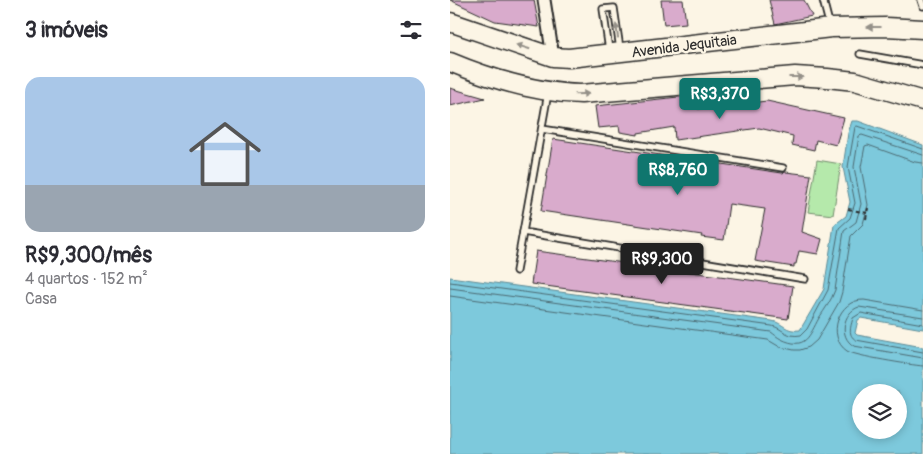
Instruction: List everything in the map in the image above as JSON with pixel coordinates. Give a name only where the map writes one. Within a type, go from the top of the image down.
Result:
[{"type":"main road","name":"Avenida Jequitaia","points":[[450,22],[553,57],[569,58],[831,28],[886,26],[923,29]]},
{"type":"main road","points":[[450,62],[488,76],[549,91],[581,94],[795,76],[855,81],[923,101]]},
{"type":"street","points":[[544,0],[553,57]]},
{"type":"lane","points":[[823,0],[831,28]]},
{"type":"lane","points":[[921,0],[923,6]]},
{"type":"lane","points":[[614,8],[615,54],[604,9],[614,8]]},
{"type":"lane","points":[[860,54],[923,65]]},
{"type":"lane","points":[[516,272],[549,91]]},
{"type":"lane","points":[[542,129],[783,168]]},
{"type":"lane","points":[[523,232],[806,279]]},
{"type":"path","points":[[866,219],[868,208]]},
{"type":"path","points":[[848,209],[867,213]]},
{"type":"green space","points":[[817,160],[841,164],[833,215],[808,212]]},
{"type":"water","points":[[852,121],[858,121],[923,145],[923,329],[861,318],[858,320],[855,333],[857,335],[923,347],[923,454],[450,454],[450,277],[772,321],[791,330],[800,330],[824,289],[834,225],[846,216],[850,202],[843,167],[848,133]]},
{"type":"building","points":[[450,0],[534,0],[539,27],[495,21]]},
{"type":"building","points":[[661,0],[683,0],[686,23],[664,25]]},
{"type":"building","points":[[769,0],[804,0],[812,16],[775,24]]},
{"type":"building","points":[[450,88],[485,98],[450,106]]},
{"type":"building","points":[[697,95],[698,109],[767,101],[844,118],[836,145],[816,140],[814,150],[792,145],[793,136],[759,128],[675,140],[674,127],[638,133],[638,135],[620,132],[619,126],[598,128],[595,106]]},
{"type":"building","points":[[553,139],[782,173],[811,175],[802,232],[822,239],[818,254],[799,251],[794,267],[755,261],[765,209],[729,204],[724,240],[541,211]]},
{"type":"building","points":[[536,251],[793,286],[788,319],[531,284]]}]
